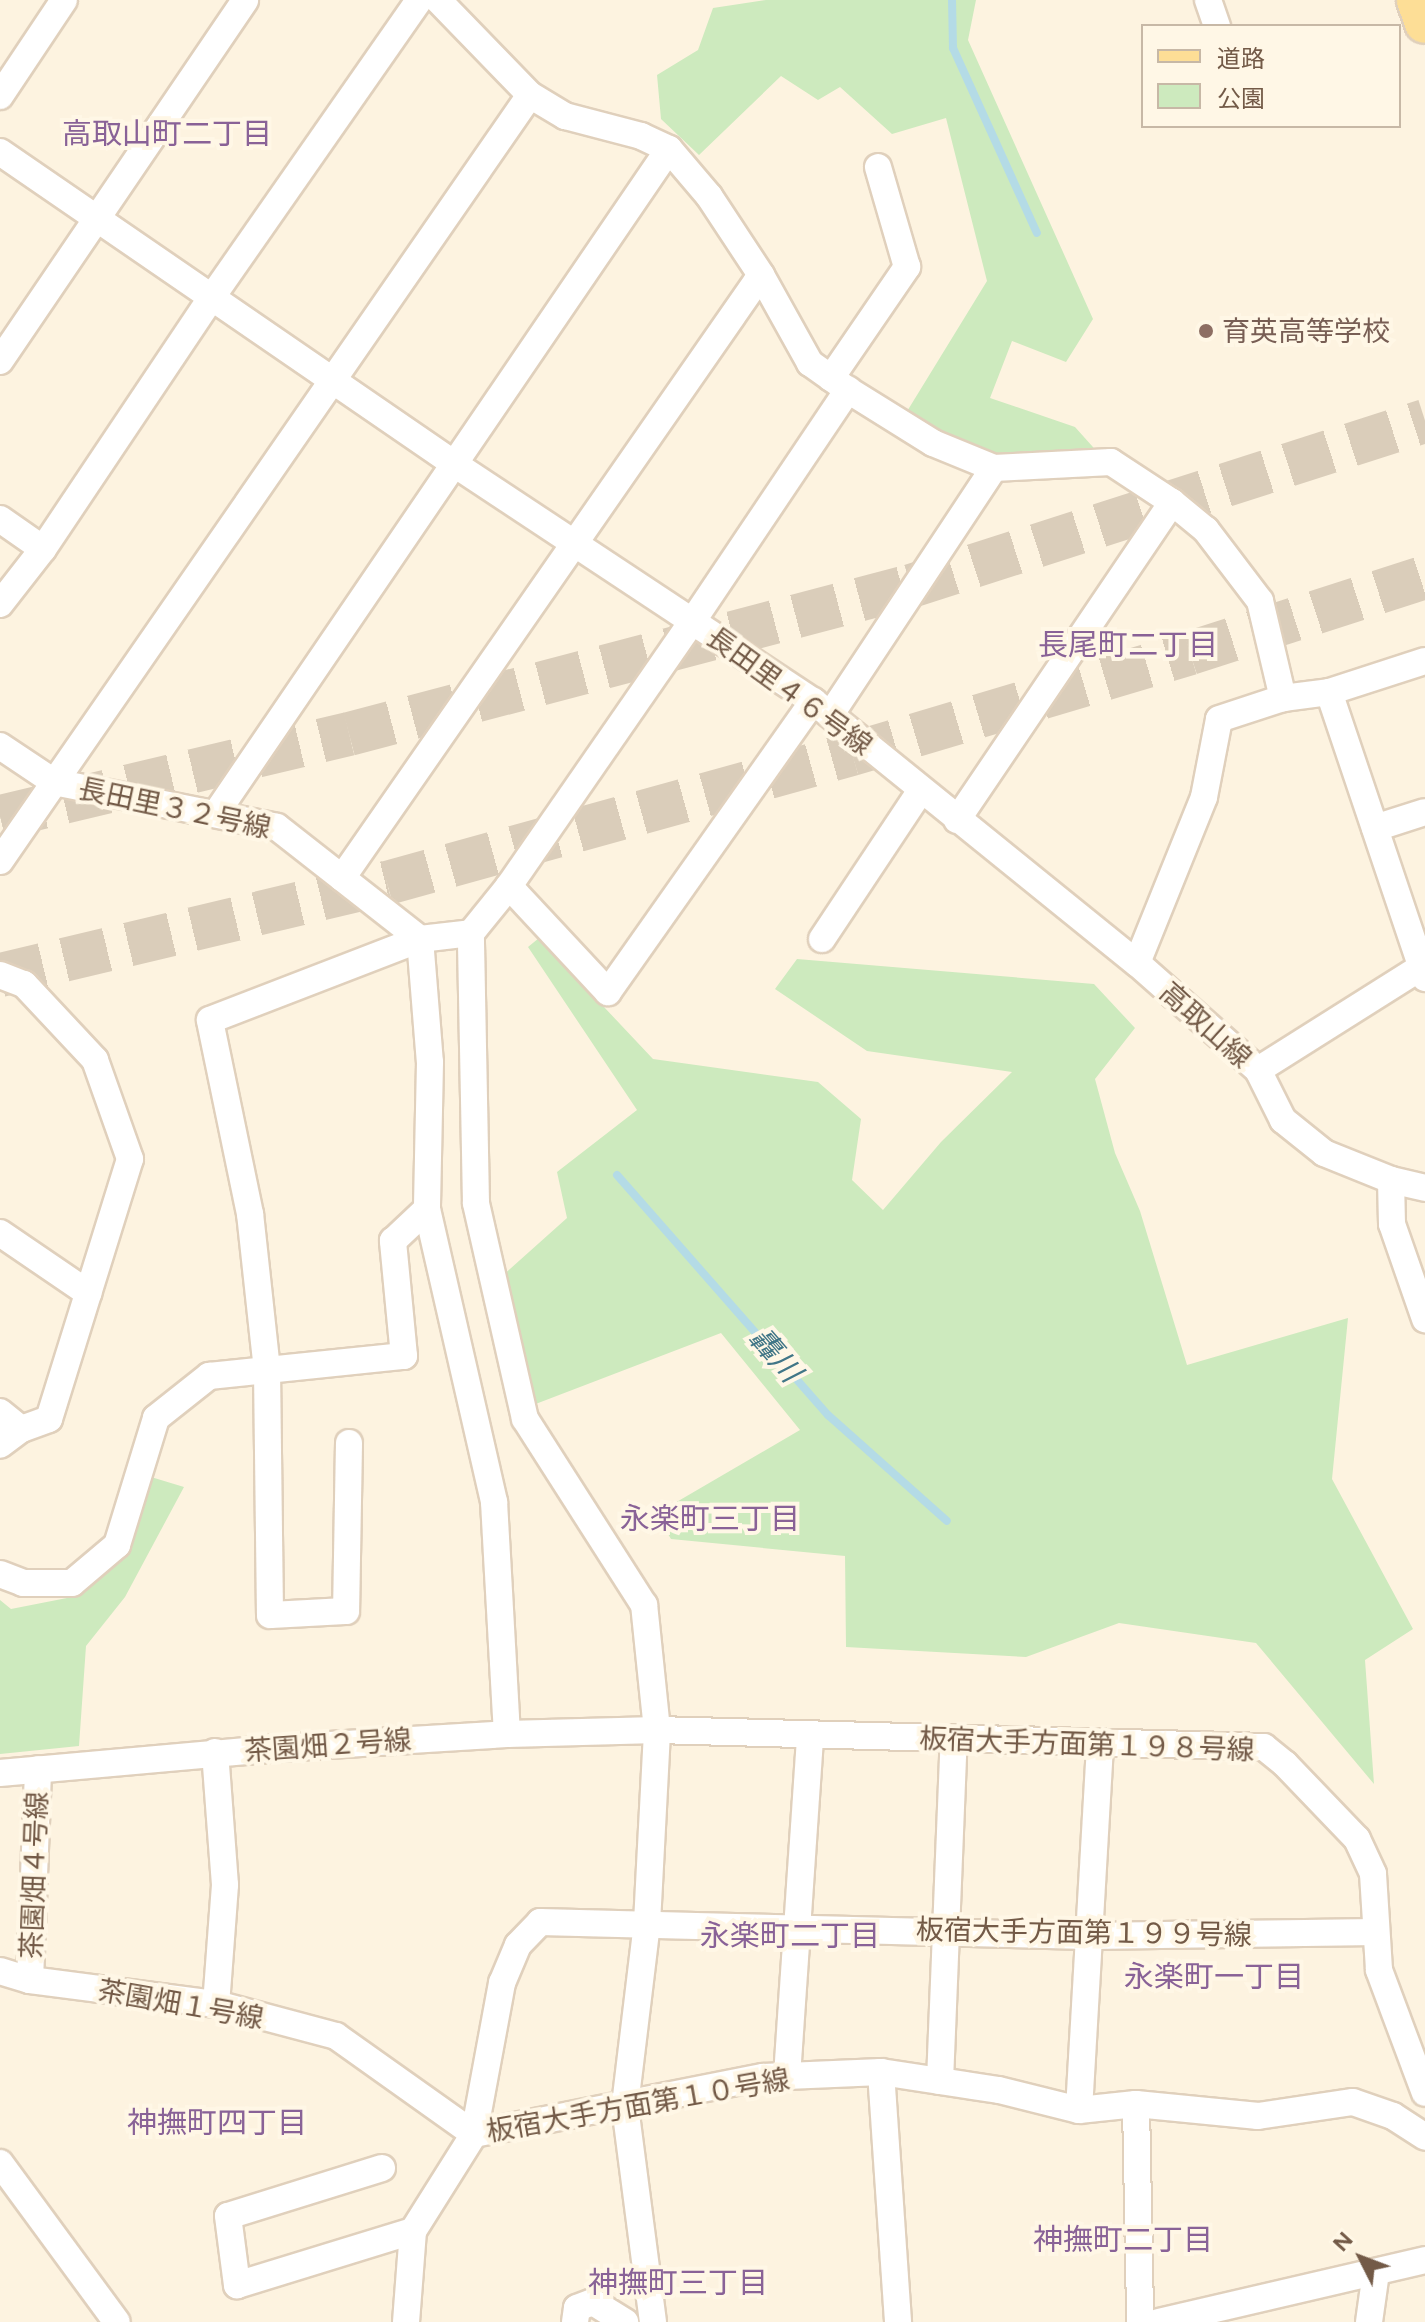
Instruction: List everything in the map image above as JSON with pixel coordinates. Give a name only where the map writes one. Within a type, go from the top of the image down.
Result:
[{"type":"main road","points":[[1417,0],[1425,23]]},
{"type":"street","points":[[0,96],[64,0]]},
{"type":"street","points":[[0,361],[245,0]]},
{"type":"street","points":[[0,604],[43,549],[212,297],[419,0]]},
{"type":"street","points":[[438,0],[530,95],[565,116],[641,136],[669,149],[709,196],[761,275],[810,363],[839,384],[933,443],[994,468],[1111,462],[1172,502],[1206,530],[1260,601],[1283,698]]},
{"type":"street","points":[[1208,0],[1216,24]]},
{"type":"street","points":[[0,861],[530,95]]},
{"type":"street","points":[[217,812],[669,149]]},
{"type":"street","points":[[0,152],[453,463],[692,622],[839,384],[907,267],[878,167]]},
{"type":"street","points":[[342,878],[761,275]]},
{"type":"street","points":[[509,886],[608,992],[822,707],[994,468]]},
{"type":"street","points":[[957,820],[1172,502]]},
{"type":"street","points":[[0,519],[43,549]]},
{"type":"street","name":"長田里４６号線","points":[[471,933],[509,886],[692,622],[822,707],[957,820],[1137,963]]},
{"type":"street","points":[[1137,963],[1204,797],[1219,719],[1283,698],[1329,692],[1425,661]]},
{"type":"street","points":[[1258,1070],[1424,970],[1329,692]]},
{"type":"street","name":"長田里３２号線","points":[[0,746],[54,782],[217,812],[277,827],[420,939]]},
{"type":"street","points":[[822,939],[921,790]]},
{"type":"street","points":[[1375,828],[1425,812]]},
{"type":"street","points":[[349,1443],[346,1611],[270,1615],[267,1370],[250,1214],[210,1020],[420,939],[471,933],[476,1203],[525,1419],[644,1605],[657,1730],[647,1923],[625,2105],[653,2322]]},
{"type":"street","points":[[420,939],[430,1062],[427,1209],[494,1502],[507,1734]]},
{"type":"street","name":"高取山線","points":[[1137,963],[1258,1070],[1283,1120],[1324,1153],[1391,1180],[1425,1188]]},
{"type":"street","points":[[0,975],[24,984],[95,1060],[119,1118],[130,1159],[49,1419],[21,1429],[0,1445]]},
{"type":"street","points":[[1391,1180],[1392,1224],[1425,1319]]},
{"type":"street","points":[[0,1574],[23,1583],[72,1583],[117,1545],[156,1418],[209,1376],[404,1356],[393,1241],[427,1209]]},
{"type":"street","points":[[0,1233],[88,1293]]},
{"type":"street","points":[[0,1412],[21,1429]]},
{"type":"street","name":"茶園畑２号線","points":[[0,1773],[215,1752],[507,1734],[657,1730]]},
{"type":"street","name":"板宿大手方面第１９８号線","points":[[657,1730],[1264,1747],[1285,1764],[1357,1839],[1373,1874],[1379,1970],[1425,2093]]},
{"type":"street","points":[[787,2076],[810,1735]]},
{"type":"street","points":[[940,2081],[954,1739]]},
{"type":"street","points":[[1079,2110],[1100,1743]]},
{"type":"street","points":[[215,1752],[225,1885],[216,2004]]},
{"type":"street","name":"茶園畑４号線","points":[[30,1980],[38,1769]]},
{"type":"street","name":"板宿大手方面第１９９号線","points":[[474,2134],[502,1983],[518,1945],[540,1922],[1089,1936],[1376,1932]]},
{"type":"street","name":"茶園畑１号線","points":[[0,1971],[30,1980],[216,2004],[336,2036],[474,2134]]},
{"type":"street","points":[[881,2072],[898,2322]]},
{"type":"street","name":"板宿大手方面第１０号線","points":[[406,2322],[413,2231],[474,2134],[763,2077],[881,2072],[999,2090],[1079,2110],[1136,2104],[1258,2116],[1353,2102],[1393,2116],[1425,2137]]},
{"type":"street","points":[[1136,2104],[1140,2322]]},
{"type":"street","points":[[0,2163],[117,2322]]},
{"type":"street","points":[[382,2168],[228,2216],[237,2285],[413,2231]]},
{"type":"street","points":[[1159,2322],[1425,2260]]},
{"type":"street","points":[[1369,2322],[1376,2272]]},
{"type":"street","points":[[575,2322],[577,2308],[593,2302],[625,2322]]},
{"type":"green space","points":[[766,0],[976,0],[968,40],[1093,319],[1066,362],[1012,341],[990,398],[1075,427],[1101,456],[996,459],[906,413],[987,281],[946,118],[892,134],[840,87],[818,100],[781,76],[699,155],[661,119],[657,75],[698,50],[713,8]]},
{"type":"green space","points":[[539,938],[653,1059],[818,1082],[861,1119],[852,1180],[883,1210],[941,1142],[1012,1072],[867,1051],[775,989],[797,959],[1094,984],[1135,1028],[1095,1079],[1115,1153],[1140,1211],[1187,1365],[1348,1318],[1332,1479],[1413,1629],[1365,1660],[1374,1784],[1256,1643],[1119,1623],[1026,1657],[846,1647],[845,1556],[671,1539],[656,1514],[800,1430],[721,1333],[533,1405],[501,1277],[567,1218],[557,1172],[637,1110],[528,947]]},
{"type":"green space","points":[[151,1477],[184,1487],[125,1597],[86,1646],[79,1746],[0,1754],[0,1600],[11,1609],[72,1597],[127,1548]]},
{"type":"waterway","points":[[952,0],[953,48],[1037,233]]},
{"type":"waterway","name":"轟川","points":[[617,1175],[828,1415],[947,1521]]},
{"type":"tunnel","points":[[0,817],[349,734],[911,586],[1425,421]]},
{"type":"tunnel","points":[[0,975],[387,883],[852,754],[1190,653],[1425,577]]},
{"type":"place","name":"育英高等学校","points":[[1206,331]]},
{"type":"district","name":"高取山町二丁目","points":[[167,134]]},
{"type":"district","name":"長尾町二丁目","points":[[1128,645]]},
{"type":"district","name":"永楽町三丁目","points":[[710,1519]]},
{"type":"district","name":"永楽町二丁目","points":[[790,1936]]},
{"type":"district","name":"永楽町一丁目","points":[[1214,1977]]},
{"type":"district","name":"神撫町四丁目","points":[[217,2123]]},
{"type":"district","name":"神撫町二丁目","points":[[1123,2240]]},
{"type":"district","name":"神撫町三丁目","points":[[678,2283]]}]
